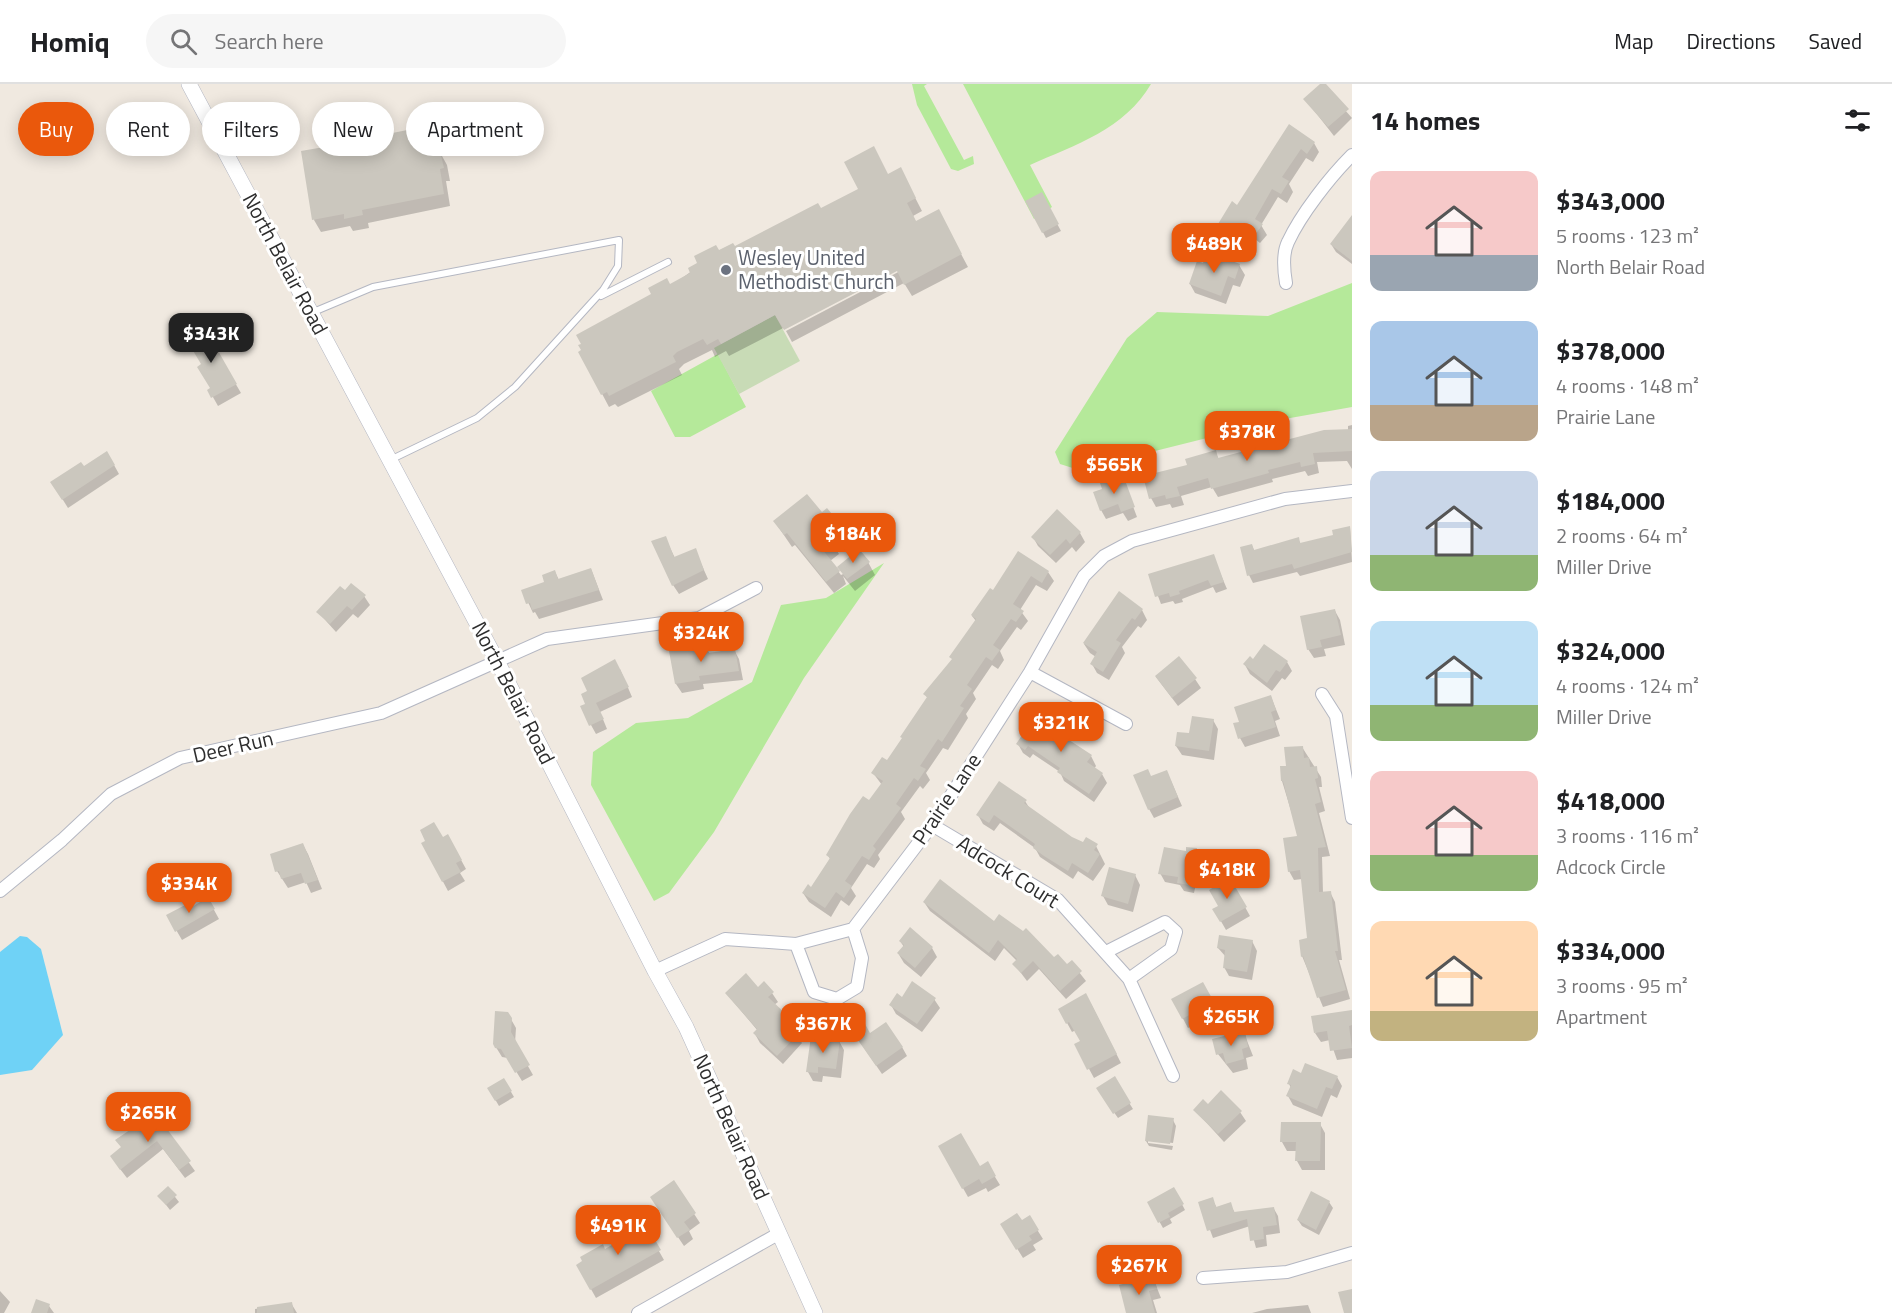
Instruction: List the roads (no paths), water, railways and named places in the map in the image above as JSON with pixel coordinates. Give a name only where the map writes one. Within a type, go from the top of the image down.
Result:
[{"type":"street","name":"North Belair Road","points":[[189,84],[497,661],[655,971],[686,1027],[815,1313]]},
{"type":"street","points":[[1286,284],[1283,268],[1287,243],[1332,176],[1352,155]]},
{"type":"street","name":"Prairie Lane","points":[[853,929],[932,825],[1030,672],[1084,576],[1104,556],[1132,541],[1285,499],[1352,491]]},
{"type":"street","name":"Deer Run","points":[[0,891],[63,840],[111,794],[180,758],[381,713],[547,639],[699,618],[756,588]]},
{"type":"street","points":[[1030,672],[1126,724]]},
{"type":"street","points":[[1322,694],[1336,716],[1352,818]]},
{"type":"street","name":"Adcock Court","points":[[932,825],[1058,900],[1129,979],[1173,1076]]},
{"type":"street","points":[[1106,952],[1165,922],[1176,932],[1171,949],[1129,979]]},
{"type":"street","points":[[655,971],[725,939],[796,944],[853,929],[862,958],[857,987],[837,999],[813,992],[796,944]]},
{"type":"street","points":[[638,1313],[778,1234]]},
{"type":"street","points":[[1203,1278],[1287,1272],[1352,1253]]},
{"type":"lane","points":[[311,313],[373,287],[619,240],[618,266],[595,299],[535,366],[477,418],[390,460]]},
{"type":"lane","points":[[595,299],[668,262]]},
{"type":"water","points":[[20,936],[27,937],[41,949],[63,1035],[32,1070],[0,1075],[0,952]]},
{"type":"place","name":"Wesley United Methodist Church","points":[[726,270]]}]
